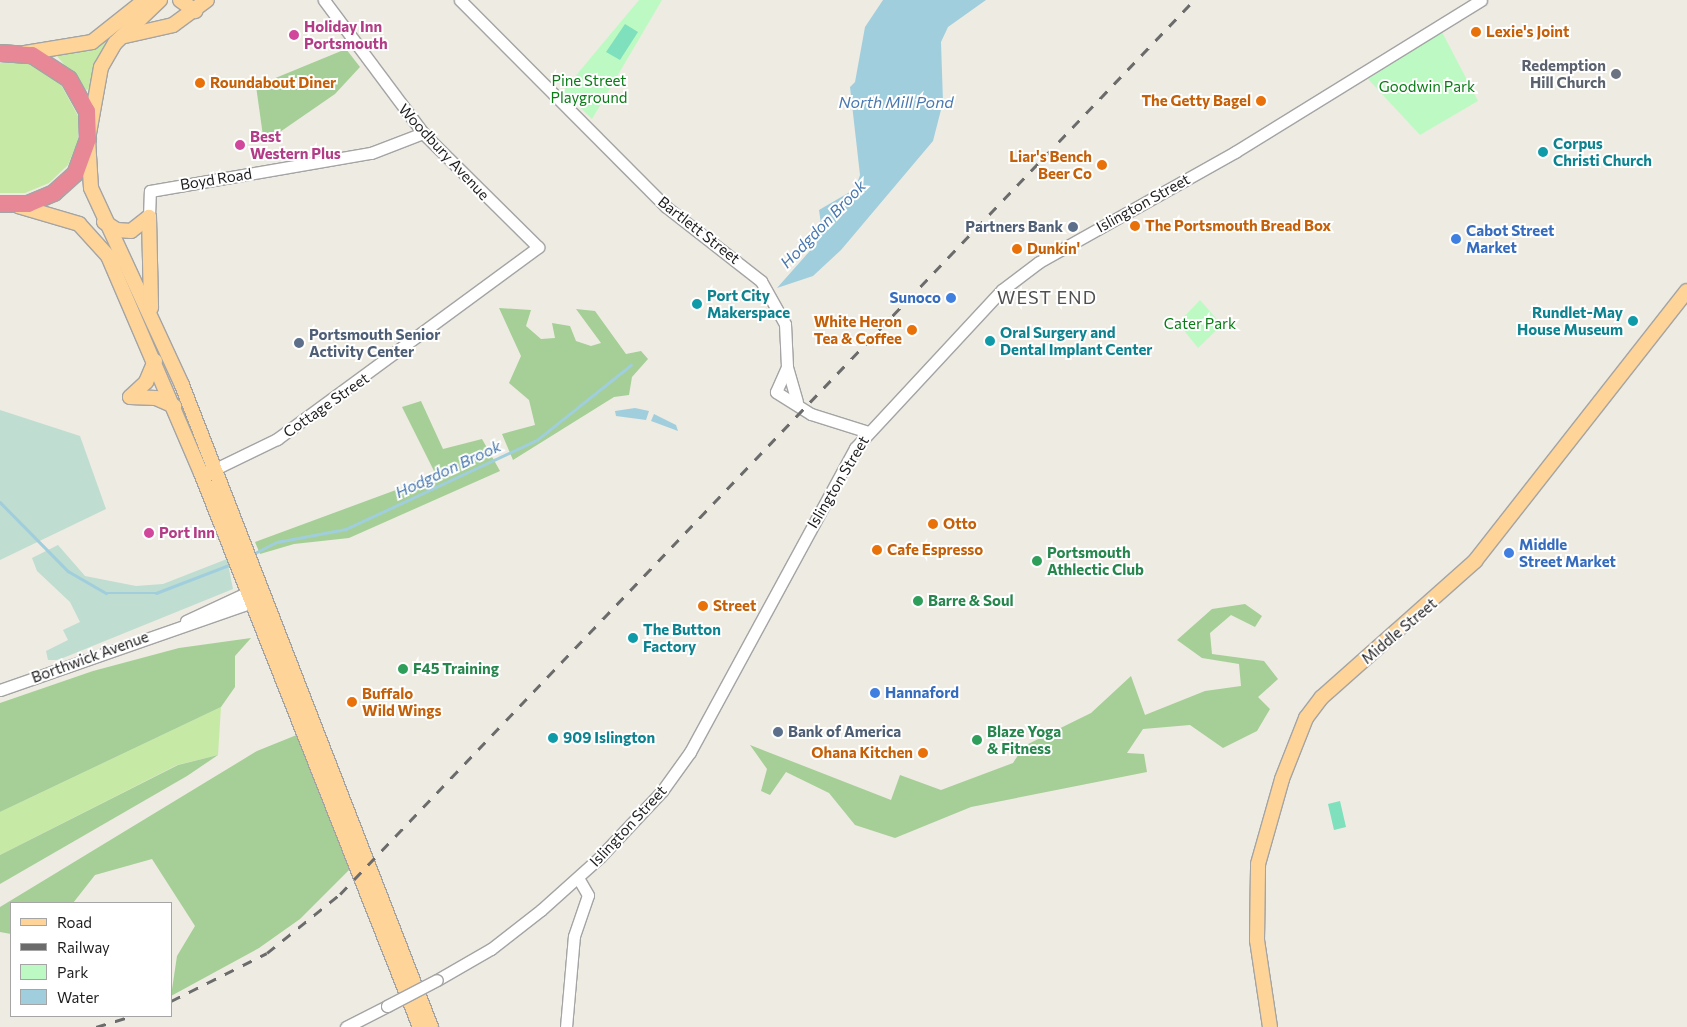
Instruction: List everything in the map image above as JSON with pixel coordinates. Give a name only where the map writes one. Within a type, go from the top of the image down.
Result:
[{"type":"highway","points":[[0,52],[19,53],[48,62],[69,78],[87,111],[88,139],[80,165],[62,187],[37,201],[4,204]]},
{"type":"main road","points":[[131,0],[119,31],[101,67],[88,139],[92,188],[104,222],[155,327],[208,472],[249,598],[420,1027]]},
{"type":"main road","points":[[119,31],[145,0]]},
{"type":"main road","points":[[119,31],[160,0]]},
{"type":"main road","points":[[180,0],[195,11]]},
{"type":"main road","points":[[19,53],[80,46],[119,31],[173,25],[195,11],[207,0]]},
{"type":"main road","points":[[4,204],[64,217],[95,238],[108,256],[156,361],[174,406],[208,472],[263,592],[431,1027]]},
{"type":"main road","points":[[104,222],[117,230],[131,231],[149,216]]},
{"type":"main road","points":[[149,216],[149,287],[155,327]]},
{"type":"main road","name":"Middle Street","points":[[1270,1027],[1257,940],[1258,864],[1282,779],[1306,718],[1322,697],[1475,561],[1687,291]]},
{"type":"main road","points":[[156,361],[146,382],[130,397],[156,398],[174,406]]},
{"type":"street","name":"Woodbury Avenue","points":[[324,0],[423,133],[538,247]]},
{"type":"street","name":"Bartlett Street","points":[[460,0],[665,206],[761,281],[774,299],[785,324],[787,367],[776,392],[797,402],[811,414],[868,432]]},
{"type":"street","name":"Islington Street","points":[[346,1027],[437,980],[491,949],[578,878],[662,791],[686,759],[834,484],[868,432],[1024,272],[1236,152],[1481,0]]},
{"type":"street","name":"Boyd Road","points":[[149,216],[150,192],[366,154],[423,133]]},
{"type":"street","name":"Cottage Street","points":[[208,472],[277,439],[538,247]]},
{"type":"street","points":[[787,367],[797,402]]},
{"type":"street","name":"Borthwick Avenue","points":[[0,690],[180,624],[205,608],[249,598],[263,592]]},
{"type":"street","points":[[566,1027],[574,936],[588,895],[578,878]]},
{"type":"green space","name":"Pine Street Playground","points":[[639,0],[662,0],[592,119],[563,91]]},
{"type":"green space","points":[[625,24],[638,32],[620,60],[606,52]]},
{"type":"green space","name":"Goodwin Park","points":[[1442,32],[1478,101],[1420,135],[1368,79]]},
{"type":"green space","points":[[107,41],[92,88],[86,90],[56,55],[83,51]]},
{"type":"green space","points":[[346,49],[360,67],[335,94],[264,143],[256,86]]},
{"type":"green space","points":[[0,63],[28,63],[58,79],[78,116],[78,141],[68,165],[49,183],[25,193],[0,193]]},
{"type":"green space","name":"Cater Park","points":[[1200,300],[1222,325],[1198,348],[1178,323]]},
{"type":"green space","points":[[499,308],[531,310],[526,326],[541,339],[555,338],[552,323],[570,326],[576,341],[591,346],[601,343],[576,309],[595,311],[626,354],[641,351],[648,359],[632,377],[629,395],[614,397],[513,460],[502,434],[535,425],[529,400],[509,383],[521,356]]},
{"type":"green space","points":[[421,401],[443,449],[482,439],[500,471],[349,538],[294,544],[260,554],[255,542],[404,487],[434,471],[402,407]]},
{"type":"green space","points":[[0,410],[80,436],[106,509],[0,560]]},
{"type":"green space","points":[[58,545],[85,576],[136,586],[163,584],[227,559],[233,589],[58,660],[48,660],[46,651],[68,640],[63,630],[80,622],[70,602],[37,571],[32,558]]},
{"type":"green space","points":[[1245,604],[1262,616],[1255,627],[1231,615],[1210,633],[1212,654],[1264,661],[1278,679],[1258,697],[1270,709],[1257,731],[1223,748],[1190,725],[1143,729],[1127,753],[1144,754],[1147,772],[971,807],[895,838],[855,825],[829,793],[786,772],[770,795],[761,791],[767,769],[750,745],[891,800],[900,775],[941,790],[1013,763],[1024,746],[1091,713],[1131,676],[1145,715],[1205,691],[1241,686],[1239,664],[1202,658],[1177,640],[1212,609]]},
{"type":"green space","points":[[251,638],[235,656],[235,687],[221,707],[0,812],[0,703],[93,671],[179,648]]},
{"type":"green space","points":[[221,707],[218,755],[177,765],[0,855],[0,812]]},
{"type":"green space","points":[[299,734],[351,868],[300,919],[259,948],[172,995],[177,956],[195,926],[152,859],[95,875],[74,902],[10,902],[10,934],[0,932],[0,907],[257,751]]},
{"type":"green space","points":[[218,755],[187,776],[0,884],[0,855],[178,765]]},
{"type":"green space","points":[[1340,801],[1346,827],[1334,830],[1328,804]]},
{"type":"water","name":"North Mill Pond","points":[[883,0],[986,0],[948,27],[941,42],[943,102],[933,141],[841,250],[813,276],[777,288],[816,244],[822,231],[819,210],[855,189],[860,175],[850,87],[855,82],[865,27]]},
{"type":"water","points":[[635,408],[649,411],[646,420],[616,416],[615,411]]},
{"type":"water","points":[[654,414],[676,425],[678,431],[651,421]]},
{"type":"waterway","name":"Hodgdon Brook","points":[[253,554],[277,542],[346,529],[537,440],[631,365]]},
{"type":"waterway","name":"Hodgdon Brook","points":[[0,502],[68,571],[106,593],[156,593],[229,565]]},
{"type":"railway","points":[[172,1000],[267,953],[340,894],[1194,0]]},
{"type":"railway","points":[[96,1027],[130,1017]]},
{"type":"place","name":"Lexie's Joint","points":[[1476,32]]},
{"type":"place","name":"Holiday Inn Portsmouth","points":[[294,35]]},
{"type":"place","name":"Redemption Hill Church","points":[[1616,74]]},
{"type":"place","name":"Roundabout Diner","points":[[200,83]]},
{"type":"place","name":"The Getty Bagel","points":[[1261,101]]},
{"type":"place","name":"Best Western Plus","points":[[240,145]]},
{"type":"place","name":"Corpus Christi Church","points":[[1543,152]]},
{"type":"place","name":"Liar's Bench Beer Co","points":[[1102,165]]},
{"type":"place","name":"The Portsmouth Bread Box","points":[[1135,226]]},
{"type":"place","name":"Partners Bank","points":[[1073,227]]},
{"type":"place","name":"Cabot Street Market","points":[[1456,239]]},
{"type":"place","name":"Dunkin'","points":[[1017,249]]},
{"type":"place","name":"Sunoco","points":[[951,298]]},
{"type":"place","name":"Port City Makerspace","points":[[697,304]]},
{"type":"place","name":"Rundlet-May House Museum","points":[[1633,321]]},
{"type":"place","name":"White Heron Tea & Coffee","points":[[912,330]]},
{"type":"place","name":"Oral Surgery and Dental Implant Center","points":[[990,341]]},
{"type":"place","name":"Portsmouth Senior Activity Center","points":[[299,343]]},
{"type":"place","name":"Otto","points":[[933,524]]},
{"type":"place","name":"Port Inn","points":[[149,533]]},
{"type":"place","name":"Cafe Espresso","points":[[877,550]]},
{"type":"place","name":"Middle Street Market","points":[[1509,553]]},
{"type":"place","name":"Portsmouth Athlectic Club","points":[[1037,561]]},
{"type":"place","name":"Barre & Soul","points":[[918,601]]},
{"type":"place","name":"Street","points":[[703,606]]},
{"type":"place","name":"The Button Factory","points":[[633,638]]},
{"type":"place","name":"F45 Training","points":[[403,669]]},
{"type":"place","name":"Hannaford","points":[[875,693]]},
{"type":"place","name":"Buffalo Wild Wings","points":[[352,702]]},
{"type":"place","name":"Bank of America","points":[[778,732]]},
{"type":"place","name":"909 Islington","points":[[553,738]]},
{"type":"place","name":"Blaze Yoga & Fitness","points":[[977,740]]},
{"type":"place","name":"Ohana Kitchen","points":[[923,753]]},
{"type":"district","name":"WEST END","points":[[1047,297]]}]
